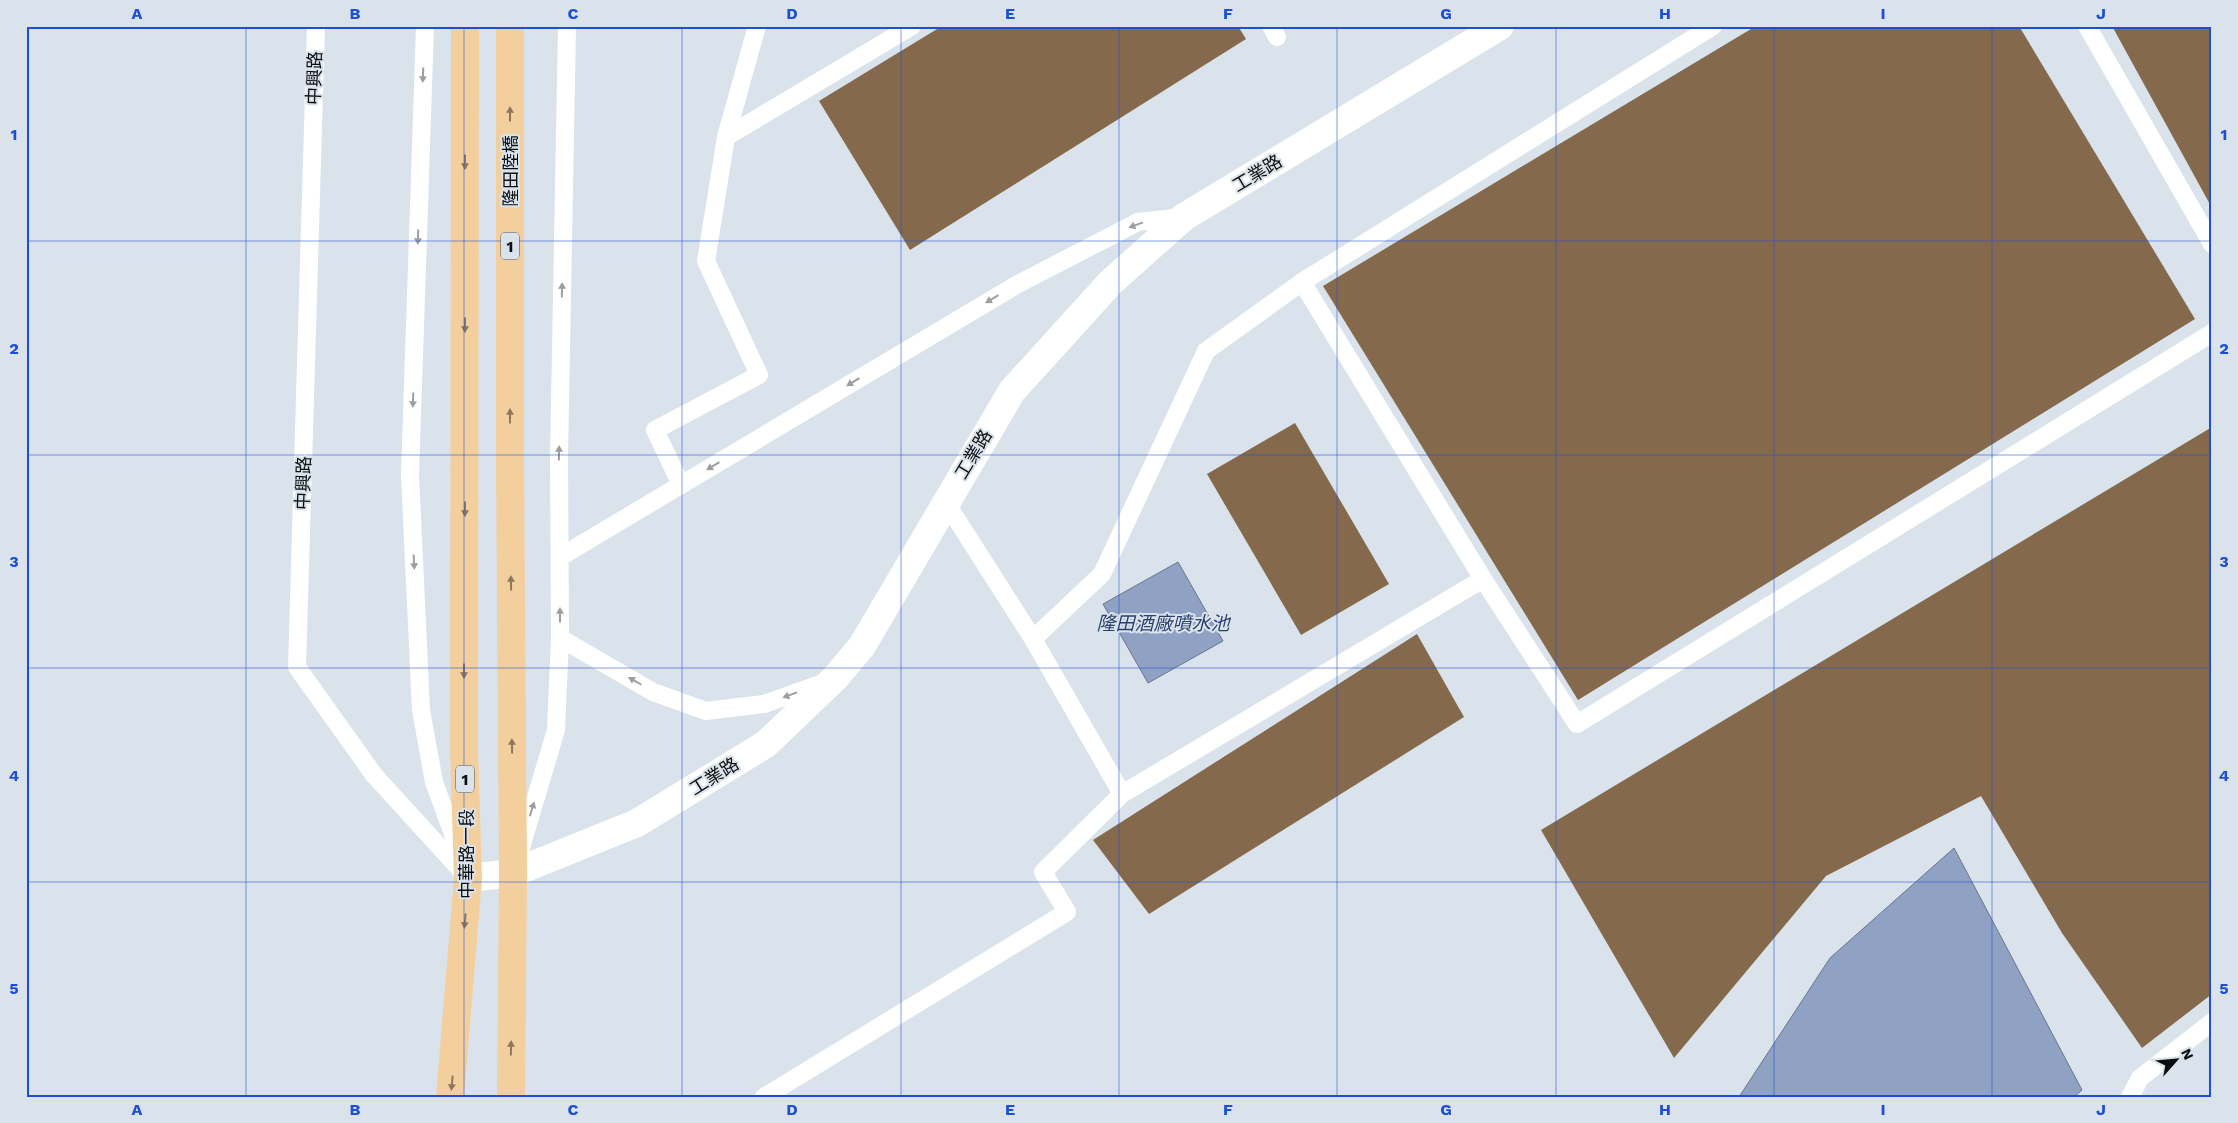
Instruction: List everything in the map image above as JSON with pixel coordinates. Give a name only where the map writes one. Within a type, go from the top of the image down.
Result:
[{"type":"main road","name":"中華路一段","points":[[450,1097],[468,878],[464,751],[464,26]]},
{"type":"main road","name":"隆田陸橋","points":[[510,26],[510,465],[513,873]]},
{"type":"main road","name":"1","points":[[511,1097],[513,873]]},
{"type":"street","name":"工業路","points":[[468,878],[513,873],[637,823],[766,744],[835,678],[862,646],[945,501],[1012,391],[1111,282],[1184,217],[1500,26]]},
{"type":"lane","name":"中興路","points":[[316,26],[297,667],[374,775],[468,878]]},
{"type":"lane","points":[[425,26],[410,475],[421,700],[434,782],[468,878]]},
{"type":"lane","points":[[513,873],[556,730],[560,638],[559,457],[567,26]]},
{"type":"lane","points":[[681,485],[655,430],[759,375],[706,261],[726,137],[757,26]]},
{"type":"lane","points":[[726,137],[912,26]]},
{"type":"lane","points":[[1033,639],[1102,574],[1206,351],[1302,282],[1713,26]]},
{"type":"lane","points":[[2087,26],[2212,244]]},
{"type":"lane","points":[[560,557],[1018,284],[1138,222],[1184,217]]},
{"type":"lane","points":[[1302,282],[1483,579],[1577,724],[2212,334]]},
{"type":"lane","points":[[945,501],[1033,639],[1122,794]]},
{"type":"lane","points":[[764,1097],[1067,912],[1043,872],[1122,794],[1483,579]]},
{"type":"lane","points":[[560,638],[653,692],[706,710],[764,704],[835,678]]},
{"type":"lane","points":[[2130,1097],[2140,1078],[2212,1022]]},
{"type":"water","name":"隆田酒廠噴水池","points":[[1178,562],[1223,641],[1148,683],[1103,604]]},
{"type":"water","points":[[1954,848],[2082,1090],[2074,1097],[1739,1097],[1830,958]]},
{"type":"building","points":[[942,26],[1238,26],[1246,39],[910,250],[819,101]]},
{"type":"building","points":[[1756,26],[2019,26],[2195,319],[1578,700],[1323,286]]},
{"type":"building","points":[[2112,26],[2212,26],[2212,208]]},
{"type":"building","points":[[1295,423],[1389,584],[1301,635],[1207,474]]},
{"type":"building","points":[[2212,427],[2212,994],[2142,1048],[2062,933],[1981,796],[1826,876],[1674,1058],[1541,830]]},
{"type":"building","points":[[1417,634],[1464,717],[1149,914],[1093,840]]}]
